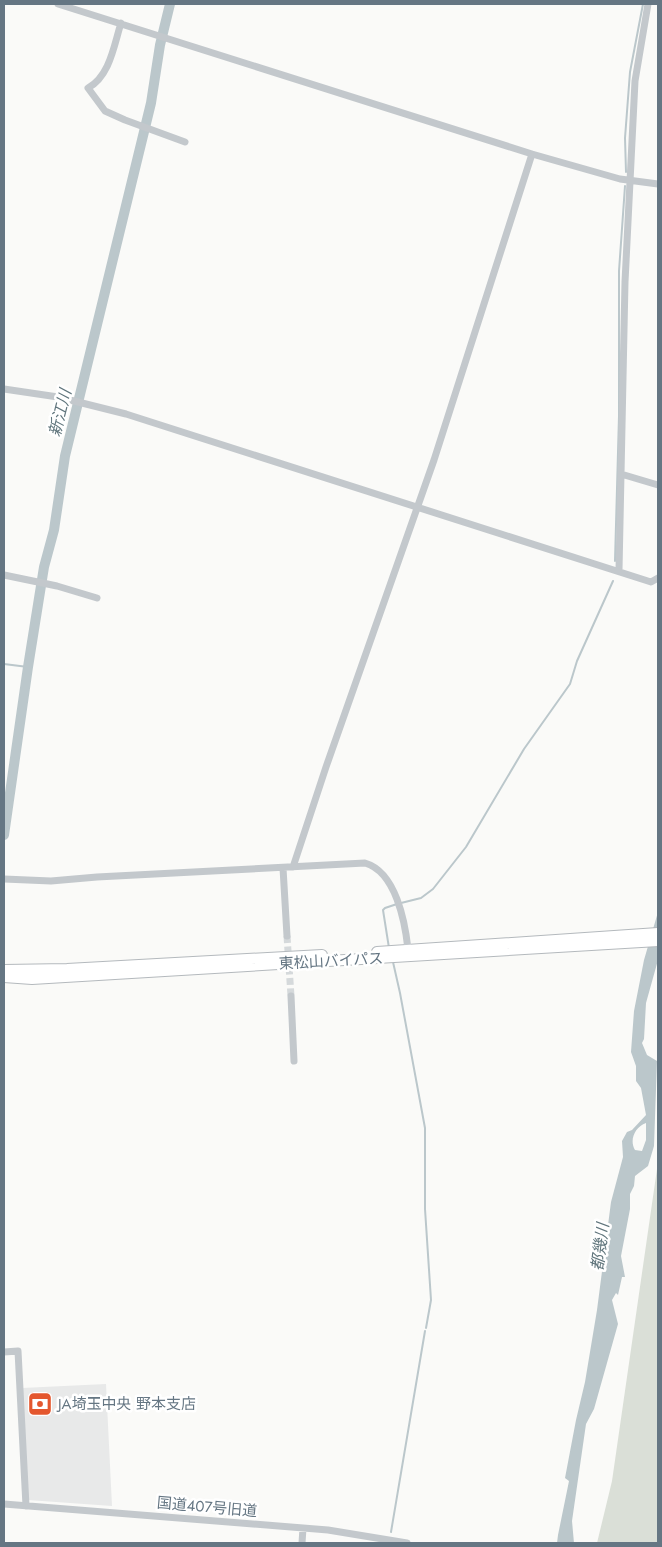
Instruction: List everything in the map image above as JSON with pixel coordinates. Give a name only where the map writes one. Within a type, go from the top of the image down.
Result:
[{"type":"highway","name":"東松山バイパス","points":[[4,977],[32,979],[567,943],[658,933]]},
{"type":"highway","name":"東松山バイパス","points":[[4,970],[67,970],[408,949],[658,941]]},
{"type":"street","points":[[58,4],[532,154],[630,180],[658,184]]},
{"type":"street","points":[[619,570],[624,282],[635,81],[648,4]]},
{"type":"street","points":[[121,23],[109,64],[93,86],[88,88],[105,111],[185,142]]},
{"type":"street","points":[[293,867],[434,460],[532,154]]},
{"type":"street","points":[[4,389],[81,402],[126,414],[619,570],[651,582],[658,578]]},
{"type":"street","points":[[621,474],[658,485]]},
{"type":"street","points":[[4,575],[53,585],[97,598]]},
{"type":"street","points":[[6,879],[51,881],[366,863],[372,865],[386,877],[395,895],[405,928],[408,949]]},
{"type":"street","points":[[283,868],[287,936]]},
{"type":"street","points":[[290,996],[294,1060]]},
{"type":"street","points":[[4,1352],[18,1351],[26,1506]]},
{"type":"street","name":"国道407号旧道","points":[[4,1504],[303,1528],[353,1533],[403,1543]]},
{"type":"street","points":[[302,1543],[303,1528]]},
{"type":"shaded area","points":[[658,912],[658,960],[646,1003],[644,1039],[642,1043],[647,1055],[657,1061],[654,1146],[648,1166],[635,1176],[634,1186],[630,1194],[630,1209],[621,1256],[625,1277],[622,1277],[618,1295],[616,1293],[612,1300],[618,1324],[594,1409],[586,1424],[572,1521],[574,1543],[557,1543],[569,1481],[565,1478],[585,1382],[597,1310],[611,1202],[623,1157],[622,1141],[627,1132],[632,1130],[646,1115],[641,1088],[636,1081],[636,1066],[631,1052],[634,1011],[644,960]],"holes":[[[646,1123],[646,1140],[642,1151],[635,1150],[633,1146],[634,1134]]]},
{"type":"shaded area","points":[[657,1169],[658,1543],[597,1543],[612,1481]]},
{"type":"shaded area","points":[[106,1384],[112,1506],[28,1500],[22,1388]]},
{"type":"waterway","name":"新江川","points":[[4,835],[44,567],[54,530],[65,456],[151,103],[160,45],[170,4]]},
{"type":"waterway","points":[[626,172],[625,138],[630,72],[643,4]]},
{"type":"waterway","points":[[615,561],[619,416],[619,271],[625,186]]},
{"type":"waterway","points":[[401,903],[421,898],[433,889],[466,847],[524,749],[570,684],[577,661],[613,581]]},
{"type":"waterway","points":[[4,664],[28,667]]},
{"type":"waterway","points":[[389,948],[383,910],[397,904]]},
{"type":"waterway","points":[[393,962],[425,1128],[425,1209],[431,1300],[426,1328]]},
{"type":"waterway","points":[[391,1532],[425,1331]]},
{"type":"tunnel","points":[[287,936],[291,996]]},
{"type":"place","name":"JA埼玉中央 野本支店","points":[[40,1404]]},
{"type":"water label","name":"都幾川","points":[[600,1247]]}]
